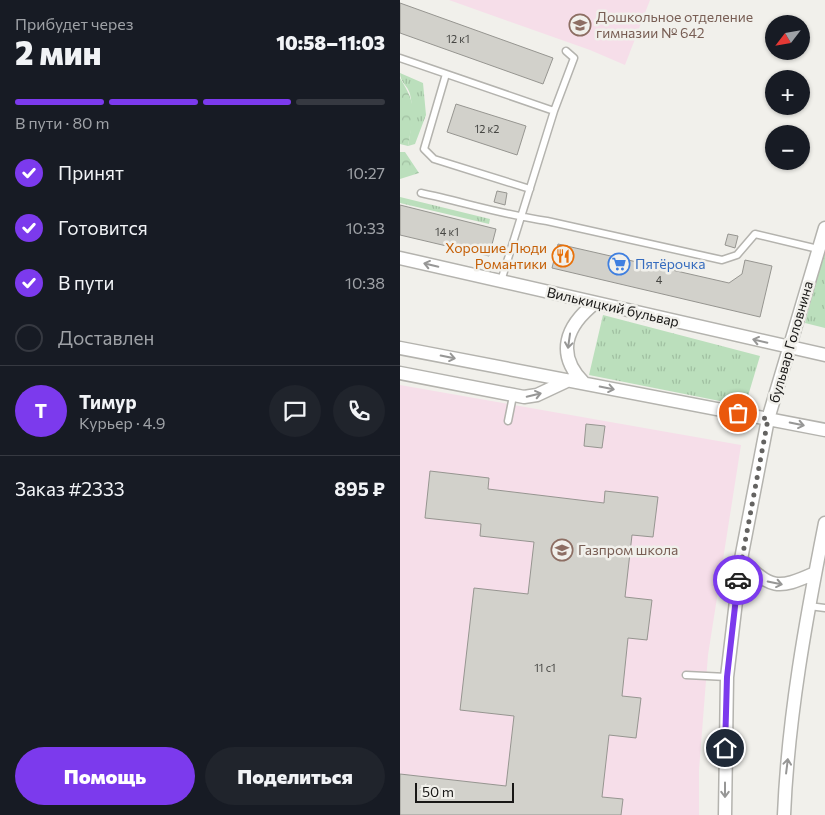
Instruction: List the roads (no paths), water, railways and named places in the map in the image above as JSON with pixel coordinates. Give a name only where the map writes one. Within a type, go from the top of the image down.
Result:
[{"type":"street","name":"бульвар Головнина","points":[[725,815],[727,677],[741,559],[768,419],[825,228]]},
{"type":"street","name":"Вилькицкий бульвар","points":[[400,258],[825,355]]},
{"type":"street","points":[[584,383],[570,365],[568,341],[576,320],[595,303]]},
{"type":"street","points":[[400,348],[825,430]]},
{"type":"street","points":[[400,374],[524,397],[537,395],[569,380]]},
{"type":"street","points":[[784,815],[785,786],[795,698],[809,606],[825,523]]},
{"type":"street","points":[[741,559],[760,578],[771,584],[784,585],[815,573]]},
{"type":"lane","points":[[501,281],[554,111],[574,58],[566,51]]},
{"type":"lane","points":[[400,58],[554,111]]},
{"type":"lane","points":[[446,74],[424,149],[434,159],[530,190]]},
{"type":"lane","points":[[421,193],[468,203],[522,218],[547,221],[722,260],[737,255],[756,234],[818,249]]},
{"type":"lane","points":[[508,421],[513,396]]},
{"type":"lane","points":[[809,606],[825,608]]},
{"type":"lane","points":[[686,675],[727,677]]},
{"type":"place","name":"Дошкольное отделение гимназии № 642","points":[[580,25]]},
{"type":"place","name":"Хорошие Люди Романтики","points":[[563,256]]},
{"type":"place","name":"Пятёрочка","points":[[619,264]]},
{"type":"place","name":"Газпром школа","points":[[562,550]]}]
